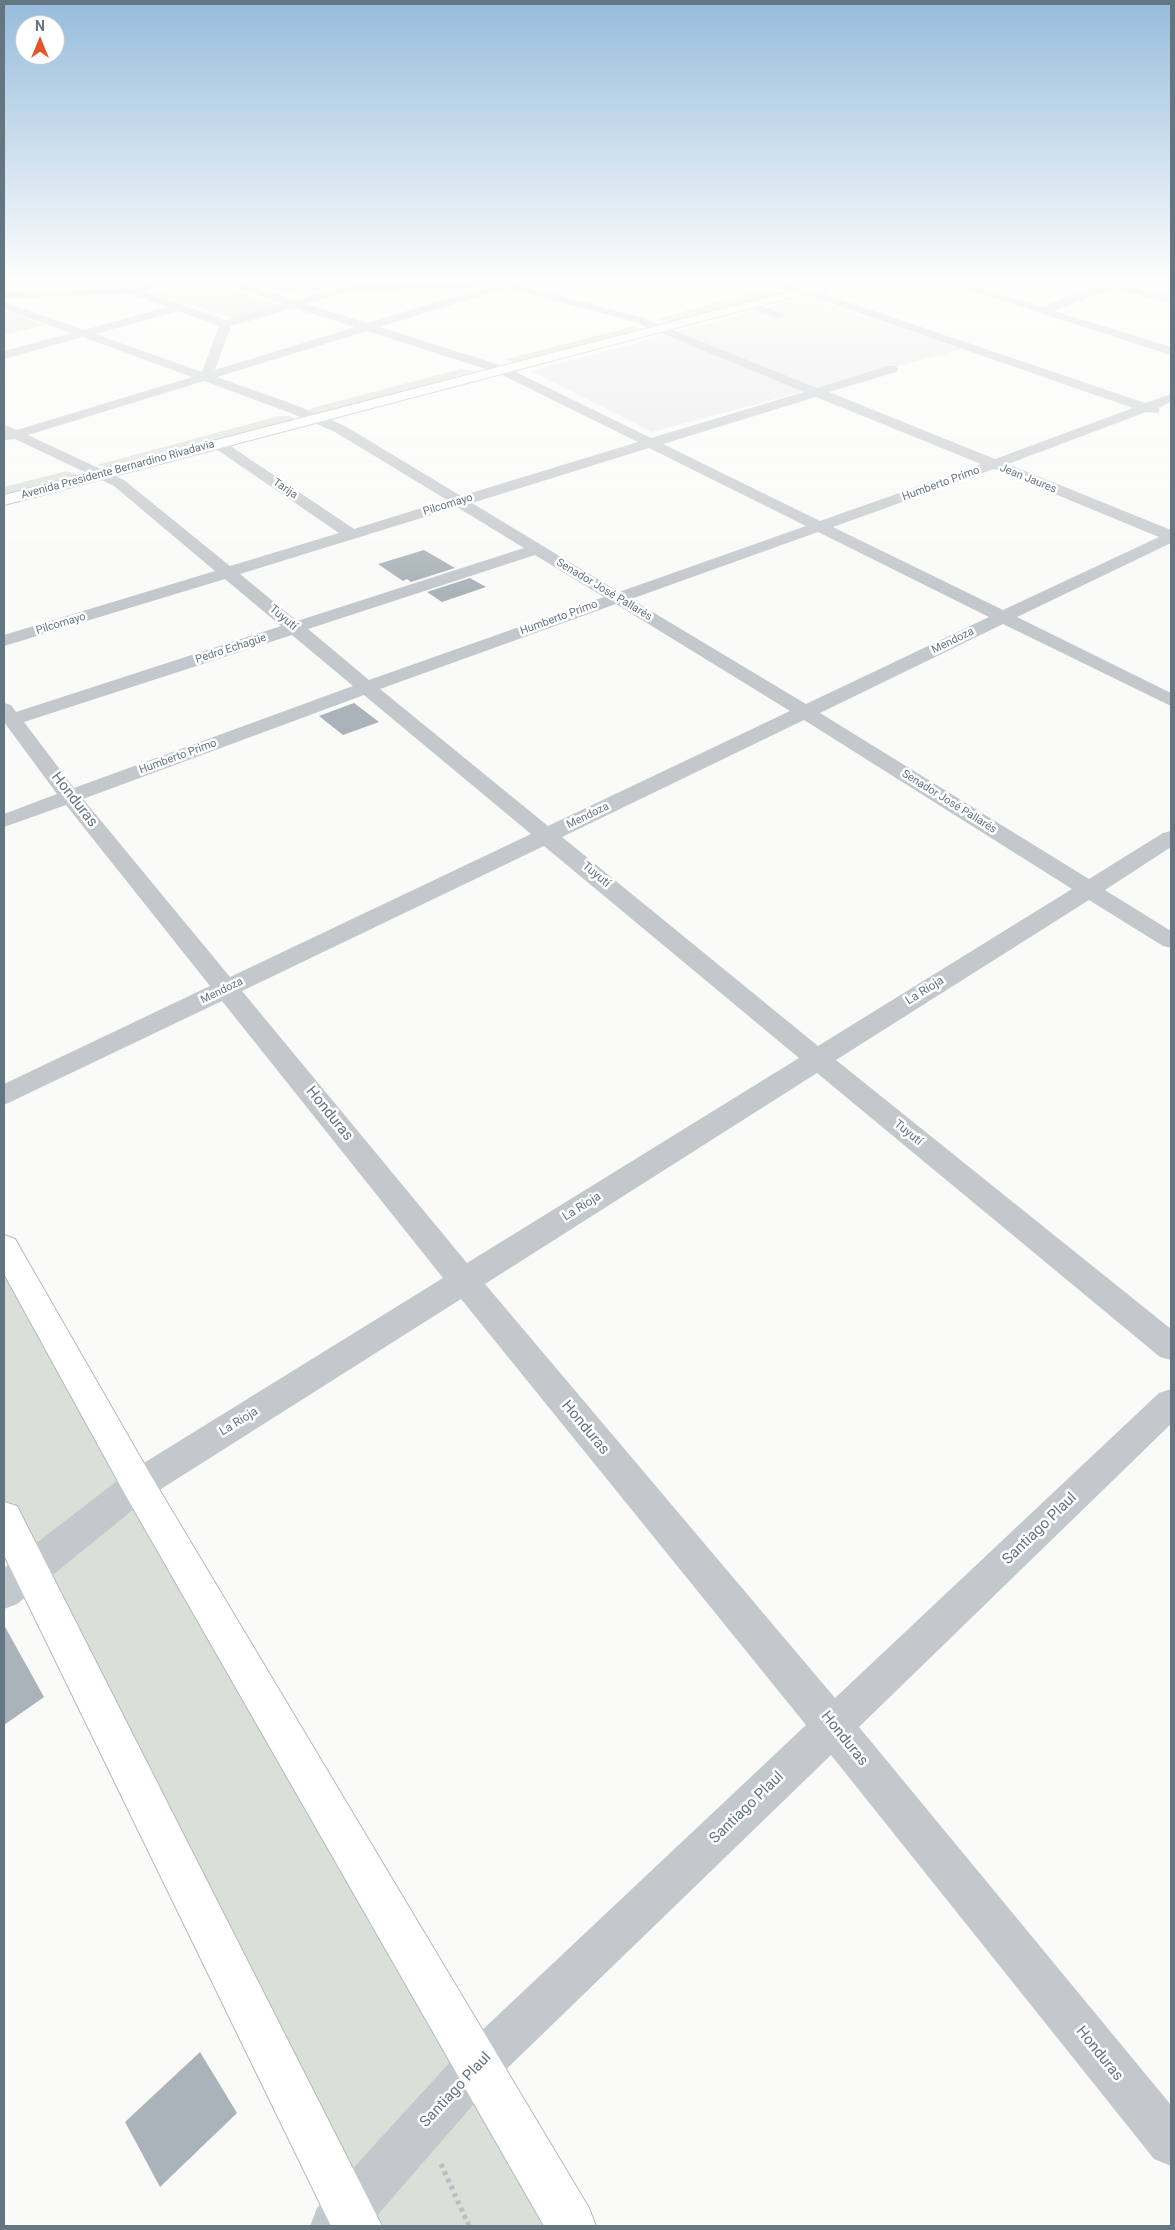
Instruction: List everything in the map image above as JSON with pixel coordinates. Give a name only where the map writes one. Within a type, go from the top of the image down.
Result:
[{"type":"main road","name":"Avenida Presidente Bernardino Rivadavia","points":[[4,500],[103,466],[218,444],[314,411],[416,385]]},
{"type":"main road","points":[[274,414],[293,409]]},
{"type":"main road","name":"Avenida Presidente Bernardino Rivadavia","points":[[61,469],[80,464]]},
{"type":"main road","points":[[4,1247],[138,1485],[570,2226]]},
{"type":"main road","points":[[4,1518],[17,1582],[347,2221]]},
{"type":"street","points":[[8,434],[178,385]]},
{"type":"street","name":"Senador José Pallarés","points":[[228,385],[293,409],[314,411],[457,502],[805,712],[1171,940]]},
{"type":"street","points":[[543,385],[650,443],[822,526],[1171,700]]},
{"type":"street","name":"Jean Jaures","points":[[799,385],[1171,536]]},
{"type":"street","name":"Pilcomayo","points":[[4,641],[838,385]]},
{"type":"street","points":[[1079,385],[1163,414]]},
{"type":"street","name":"Humberto Primo","points":[[4,821],[616,597],[993,465],[1171,398]]},
{"type":"street","name":"Tuyutí","points":[[8,434],[80,464],[103,466],[119,483],[548,835],[817,1059],[1171,1347]]},
{"type":"street","name":"Tarija","points":[[218,444],[352,534]]},
{"type":"street","name":"Mendoza","points":[[4,1095],[1171,536]]},
{"type":"street","name":"Pedro Echagüe","points":[[8,715],[295,628],[536,549]]},
{"type":"street","name":"Honduras","points":[[8,715],[71,798],[228,988],[464,1281],[833,1726],[1171,2142]]},
{"type":"street","name":"La Rioja","points":[[17,1582],[138,1485],[1171,838]]},
{"type":"street","name":"Santiago Plaul","points":[[347,2221],[424,2124],[477,2066],[1171,1403]]},
{"type":"path","points":[[424,2124],[469,2226]]},
{"type":"shaded area","points":[[400,385],[425,385],[324,413],[309,411],[312,408]]},
{"type":"shaded area","points":[[559,385],[827,385],[652,432]]},
{"type":"shaded area","points":[[279,416],[290,416],[294,419],[113,468],[97,465]]},
{"type":"shaded area","points":[[67,471],[77,475],[70,479],[4,496],[4,487]]},
{"type":"shaded area","points":[[4,1247],[138,1485],[571,2226],[357,2226],[4,1518]]},
{"type":"building","points":[[424,550],[455,568],[411,582],[407,579],[403,581],[378,564]]},
{"type":"building","points":[[470,578],[486,587],[442,602],[427,592]]},
{"type":"building","points":[[354,703],[379,722],[343,735],[319,716]]},
{"type":"building","points":[[4,1625],[44,1697],[4,1725]]},
{"type":"building","points":[[200,2052],[237,2113],[160,2187],[125,2122]]}]
